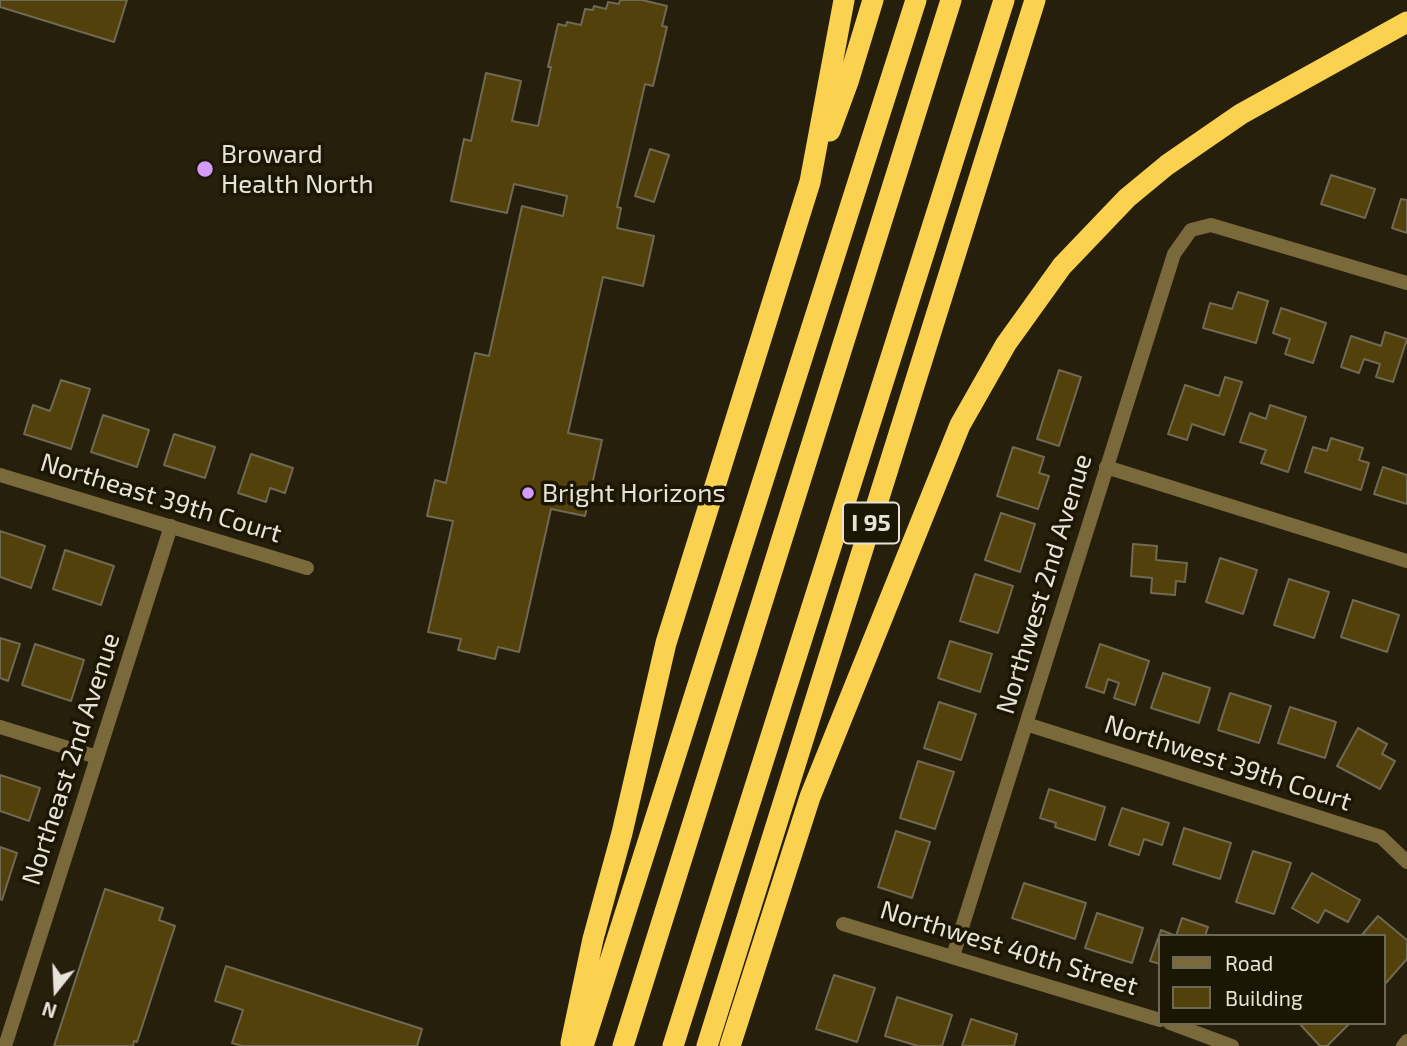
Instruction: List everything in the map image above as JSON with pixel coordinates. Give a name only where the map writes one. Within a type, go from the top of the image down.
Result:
[{"type":"highway","points":[[810,182],[844,0]]},
{"type":"highway","points":[[570,1046],[593,939],[622,833],[666,643],[810,182],[848,82],[873,0]]},
{"type":"highway","points":[[583,1046],[916,0]]},
{"type":"highway","points":[[623,1046],[951,0]]},
{"type":"highway","points":[[673,1046],[1004,0]]},
{"type":"highway","name":"I 95","points":[[707,1046],[1035,0]]},
{"type":"highway","points":[[730,1046],[810,797],[960,425],[1006,344],[1062,266],[1087,238],[1127,198],[1167,165],[1241,114],[1407,22]]},
{"type":"street","name":"Northwest 2nd Avenue","points":[[953,956],[1174,254],[1191,230],[1211,225],[1407,283]]},
{"type":"street","points":[[1106,467],[1407,561]]},
{"type":"street","name":"Northeast 39th Court","points":[[0,475],[307,568]]},
{"type":"street","name":"Northeast 2nd Avenue","points":[[5,1046],[171,526]]},
{"type":"street","name":"Northwest 39th Court","points":[[1026,724],[1381,837],[1407,862]]},
{"type":"street","points":[[0,727],[97,757]]},
{"type":"street","name":"Northwest 40th Street","points":[[843,923],[1158,1019]]},
{"type":"street","points":[[1175,1025],[1232,1046]]},
{"type":"street","points":[[1403,1046],[1407,1041]]},
{"type":"building","points":[[0,0],[127,0],[114,42],[0,7]]},
{"type":"building","points":[[620,0],[642,0],[667,6],[662,26],[667,27],[653,86],[645,84],[617,207],[621,208],[617,228],[654,236],[643,286],[603,277],[568,433],[602,440],[585,516],[551,509],[519,652],[498,647],[495,659],[458,650],[461,639],[428,632],[453,521],[427,516],[435,480],[446,483],[475,353],[489,356],[522,206],[563,216],[567,196],[514,184],[507,213],[451,201],[464,139],[471,141],[486,73],[521,81],[512,121],[538,126],[558,24],[566,26],[567,22],[581,25],[585,9],[593,10],[594,6],[606,9],[608,2],[619,4]]},
{"type":"building","points":[[650,149],[669,155],[654,202],[635,196]]},
{"type":"building","points":[[1331,175],[1375,189],[1365,218],[1321,204]]},
{"type":"building","points":[[1401,199],[1407,200],[1407,233],[1392,228]]},
{"type":"building","points":[[1238,292],[1268,301],[1256,343],[1203,328],[1210,303],[1232,309]]},
{"type":"building","points":[[1281,308],[1326,323],[1313,363],[1285,354],[1290,339],[1273,333]]},
{"type":"building","points":[[1385,332],[1407,339],[1393,382],[1376,377],[1380,364],[1364,359],[1359,373],[1341,367],[1351,336],[1381,346]]},
{"type":"building","points":[[1059,370],[1081,377],[1059,446],[1037,439]]},
{"type":"building","points":[[1225,377],[1242,382],[1224,435],[1192,424],[1187,440],[1168,434],[1185,385],[1219,396]]},
{"type":"building","points":[[61,380],[90,389],[71,449],[24,434],[33,405],[50,411]]},
{"type":"building","points":[[1270,405],[1306,417],[1288,472],[1261,463],[1266,450],[1240,442],[1250,413],[1266,419]]},
{"type":"building","points":[[103,415],[149,430],[137,467],[91,452]]},
{"type":"building","points":[[174,434],[215,447],[205,478],[164,465]]},
{"type":"building","points":[[1331,438],[1363,448],[1359,460],[1369,463],[1361,490],[1305,472],[1313,447],[1327,451]]},
{"type":"building","points":[[1013,447],[1044,457],[1039,473],[1049,476],[1038,509],[997,496]]},
{"type":"building","points":[[251,454],[293,468],[285,493],[270,488],[266,502],[238,493]]},
{"type":"building","points":[[1383,467],[1407,475],[1407,504],[1374,494]]},
{"type":"building","points":[[1001,513],[1035,524],[1020,572],[985,560]]},
{"type":"building","points":[[0,531],[45,546],[31,588],[0,577]]},
{"type":"building","points":[[1133,544],[1157,546],[1156,560],[1187,563],[1185,582],[1176,581],[1175,595],[1151,593],[1152,578],[1131,576]]},
{"type":"building","points":[[65,550],[114,566],[101,605],[53,589]]},
{"type":"building","points":[[1220,558],[1257,570],[1243,614],[1206,602]]},
{"type":"building","points":[[975,574],[1013,586],[998,633],[960,621]]},
{"type":"building","points":[[1289,579],[1329,592],[1314,638],[1274,625]]},
{"type":"building","points":[[1353,600],[1399,615],[1387,652],[1341,637]]},
{"type":"building","points":[[0,638],[20,644],[8,681],[0,678]]},
{"type":"building","points":[[950,641],[992,654],[980,692],[938,678]]},
{"type":"building","points":[[35,644],[84,660],[71,701],[22,685]]},
{"type":"building","points":[[1100,644],[1149,661],[1135,705],[1114,698],[1119,683],[1108,679],[1104,693],[1086,687]]},
{"type":"building","points":[[1163,673],[1210,688],[1199,723],[1151,708]]},
{"type":"building","points":[[1230,693],[1271,706],[1259,743],[1218,730]]},
{"type":"building","points":[[939,702],[976,714],[961,760],[924,748]]},
{"type":"building","points":[[1290,707],[1336,722],[1325,758],[1278,743]]},
{"type":"building","points":[[1358,728],[1387,744],[1382,754],[1395,761],[1380,789],[1337,766]]},
{"type":"building","points":[[918,761],[954,772],[935,829],[900,818]]},
{"type":"building","points":[[0,775],[40,788],[29,821],[0,811]]},
{"type":"building","points":[[1049,789],[1105,807],[1095,840],[1055,827],[1056,823],[1040,818]]},
{"type":"building","points":[[1122,808],[1169,823],[1162,845],[1144,839],[1139,855],[1109,845]]},
{"type":"building","points":[[1184,828],[1231,843],[1220,879],[1173,864]]},
{"type":"building","points":[[896,831],[930,842],[912,898],[878,887]]},
{"type":"building","points":[[0,847],[17,853],[2,900],[0,899]]},
{"type":"building","points":[[1253,851],[1291,863],[1274,914],[1236,902]]},
{"type":"building","points":[[1312,873],[1360,900],[1348,922],[1325,910],[1318,923],[1292,908]]},
{"type":"building","points":[[1024,883],[1086,903],[1075,939],[1012,918]]},
{"type":"building","points":[[105,889],[163,908],[159,920],[175,926],[137,1042],[134,1041],[133,1046],[54,1046]]},
{"type":"building","points":[[1097,913],[1143,928],[1132,963],[1085,948]]},
{"type":"building","points":[[1378,916],[1407,940],[1407,959],[1386,983],[1386,934],[1363,934]]},
{"type":"building","points":[[1182,918],[1208,927],[1206,934],[1177,934]]},
{"type":"building","points":[[1158,938],[1158,963],[1150,961]]},
{"type":"building","points":[[226,966],[422,1029],[417,1046],[242,1046],[232,1043],[243,1010],[215,1001]]},
{"type":"building","points":[[834,975],[875,988],[857,1042],[816,1029]]},
{"type":"building","points":[[897,997],[952,1015],[942,1046],[918,1046],[885,1036]]},
{"type":"building","points":[[971,1019],[1017,1034],[1014,1046],[962,1046]]},
{"type":"building","points":[[1301,1025],[1348,1025],[1327,1046],[1320,1046]]},
{"type":"place","name":"Broward Health North","points":[[205,169]]},
{"type":"place","name":"Bright Horizons","points":[[528,493]]}]
